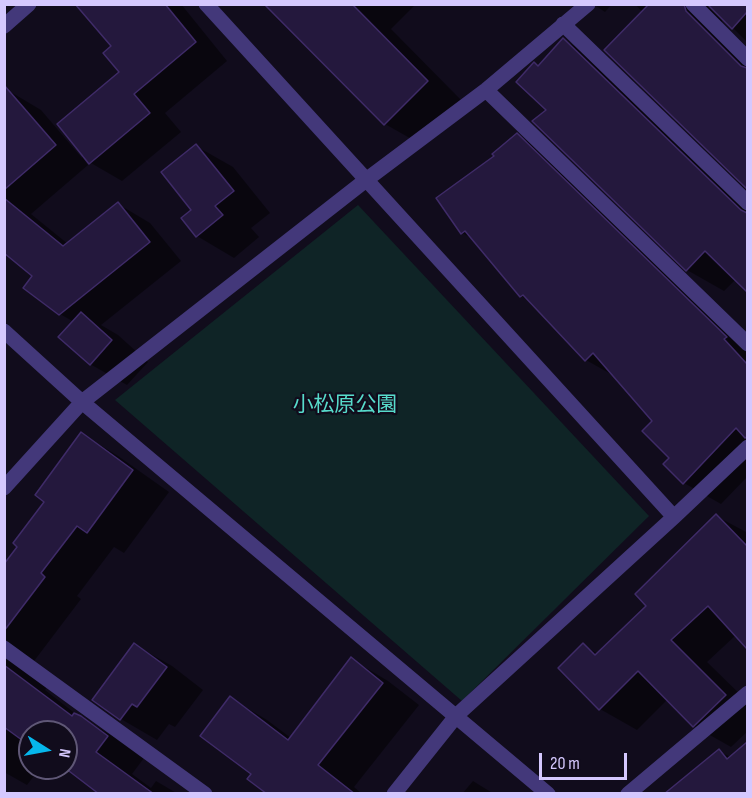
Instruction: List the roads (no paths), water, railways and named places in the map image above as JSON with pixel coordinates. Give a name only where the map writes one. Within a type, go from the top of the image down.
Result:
[{"type":"street","points":[[4,26],[28,4]]},
{"type":"street","points":[[206,4],[674,516]]},
{"type":"street","points":[[4,488],[82,402],[366,180],[486,90],[588,4]]},
{"type":"street","points":[[693,4],[747,59]]},
{"type":"street","points":[[563,24],[747,203]]},
{"type":"street","points":[[486,90],[747,344]]},
{"type":"street","points":[[4,331],[82,402],[457,715],[548,794]]},
{"type":"street","points":[[394,794],[457,715],[747,447]]},
{"type":"street","points":[[4,648],[205,794]]},
{"type":"street","points":[[628,794],[747,693]]},
{"type":"park label","name":"小松原公園","points":[[345,406]]}]
